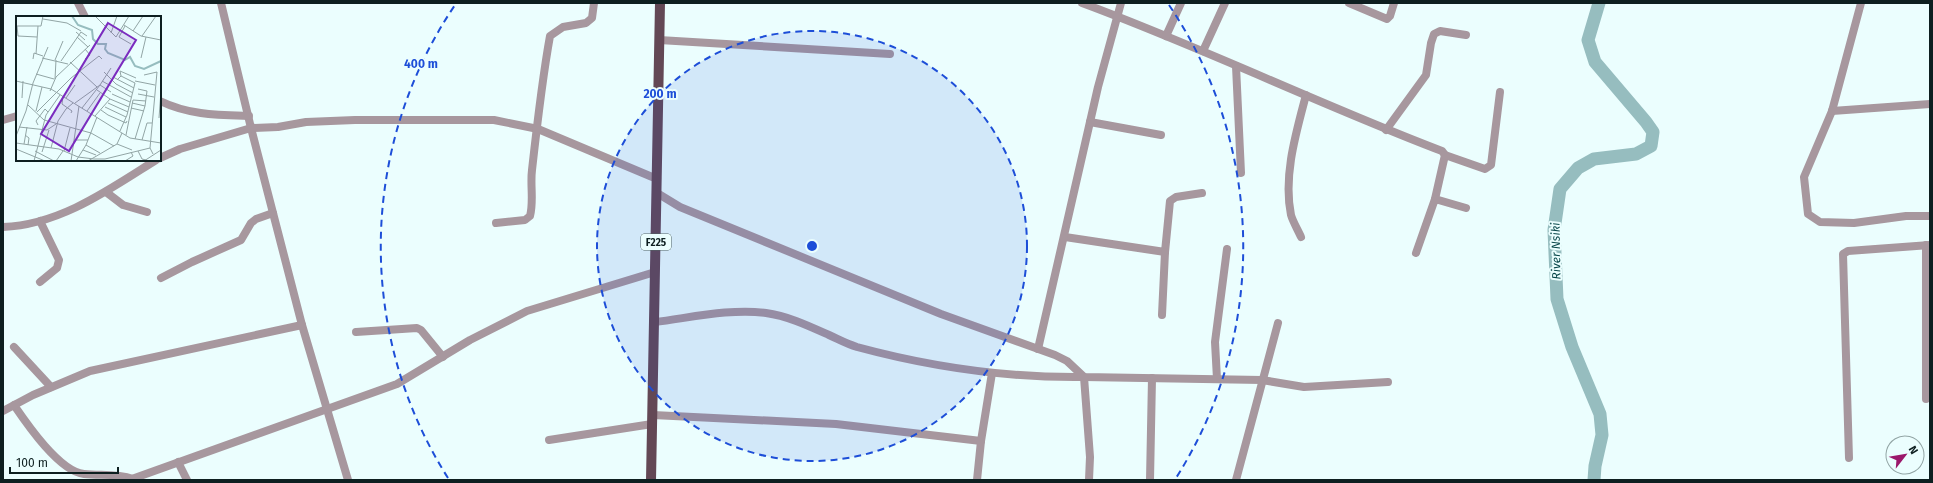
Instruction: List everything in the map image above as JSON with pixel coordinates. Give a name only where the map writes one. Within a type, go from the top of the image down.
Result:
[{"type":"main road","name":"F225","points":[[652,480],[660,3]]},
{"type":"street","points":[[78,3],[84,16]]},
{"type":"street","points":[[221,3],[251,128],[302,325],[348,480]]},
{"type":"street","points":[[496,223],[526,220],[530,216],[531,172],[538,129],[542,82],[550,36],[563,27],[586,23],[592,18],[594,3]]},
{"type":"street","points":[[1082,3],[1203,51],[1386,130],[1442,151],[1445,155],[1485,169],[1491,164],[1500,92]]},
{"type":"street","points":[[1038,349],[1065,237],[1090,122],[1116,16],[1121,3]]},
{"type":"street","points":[[1166,36],[1181,3]]},
{"type":"street","points":[[1203,51],[1225,3]]},
{"type":"street","points":[[1349,3],[1386,19],[1390,16],[1394,3]]},
{"type":"street","points":[[1861,3],[1832,111],[1809,160],[1804,177],[1808,214],[1820,222],[1854,222],[1906,216],[1930,216]]},
{"type":"street","points":[[1386,130],[1426,75],[1434,34],[1440,31],[1466,35]]},
{"type":"street","points":[[659,40],[890,54]]},
{"type":"street","points":[[1236,66],[1241,173]]},
{"type":"street","points":[[1301,237],[1291,216],[1289,187],[1296,134],[1306,95]]},
{"type":"street","points":[[161,102],[176,109],[199,114],[249,116]]},
{"type":"street","points":[[1832,111],[1930,104]]},
{"type":"street","points":[[3,120],[16,116]]},
{"type":"street","points":[[161,158],[180,150],[251,128],[306,122],[355,120],[478,120],[516,124],[538,129],[657,179]]},
{"type":"street","points":[[1090,122],[1161,135]]},
{"type":"street","points":[[1416,253],[1434,199],[1445,155]]},
{"type":"street","points":[[3,227],[16,227],[40,221],[106,192],[154,161]]},
{"type":"street","points":[[106,192],[123,205],[147,212]]},
{"type":"street","points":[[657,193],[680,207],[934,311],[1067,361],[1084,377],[1090,457],[1089,480]]},
{"type":"street","points":[[1162,316],[1165,252],[1170,201],[1176,197],[1202,193]]},
{"type":"street","points":[[1434,199],[1466,208]]},
{"type":"street","points":[[161,278],[241,240],[251,223],[256,219],[273,213]]},
{"type":"street","points":[[40,221],[59,260],[58,268],[40,282]]},
{"type":"street","points":[[1065,237],[1165,252]]},
{"type":"street","points":[[1849,458],[1843,254],[1848,251],[1928,245],[1926,399]]},
{"type":"street","points":[[1217,379],[1215,342],[1227,249]]},
{"type":"street","points":[[14,405],[49,452],[66,465],[82,474],[119,474],[131,479],[328,410],[397,384],[498,324],[527,311],[655,272]]},
{"type":"street","points":[[654,322],[727,313],[766,313],[805,324],[854,346],[944,366],[992,373],[1084,377],[1262,380],[1304,387],[1388,382]]},
{"type":"street","points":[[1236,480],[1278,323]]},
{"type":"street","points":[[3,411],[51,387],[90,371],[156,358],[302,325]]},
{"type":"street","points":[[356,332],[417,328],[422,330],[443,357]]},
{"type":"street","points":[[14,347],[51,387]]},
{"type":"street","points":[[978,480],[981,441],[992,373]]},
{"type":"street","points":[[1150,480],[1152,378]]},
{"type":"street","points":[[549,440],[653,420],[836,424],[981,441]]},
{"type":"street","points":[[178,462],[187,480]]},
{"type":"waterway","name":"River Nsiki","points":[[1594,480],[1595,466],[1602,435],[1600,414],[1572,347],[1557,299],[1554,230],[1560,189],[1578,168],[1594,159],[1636,154],[1651,146],[1653,132],[1595,62],[1588,40],[1599,3]]}]
